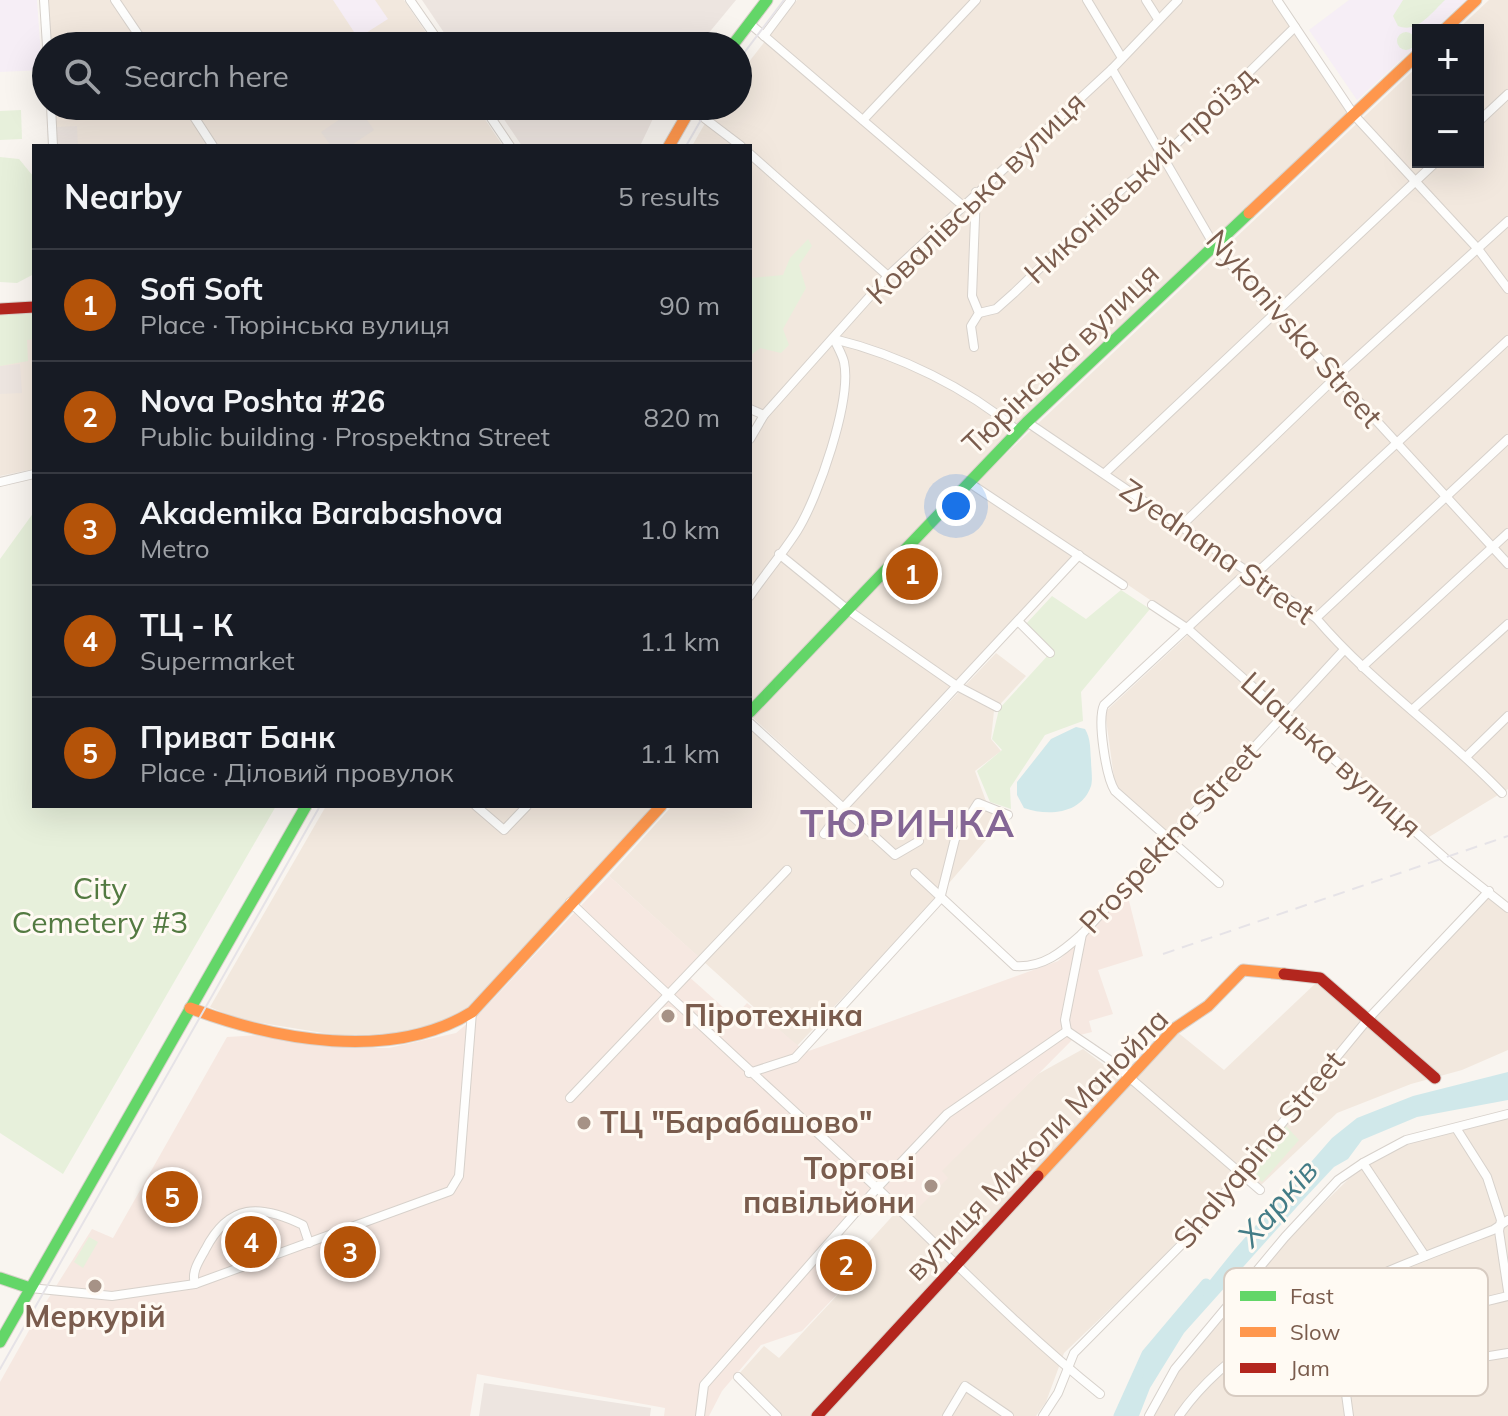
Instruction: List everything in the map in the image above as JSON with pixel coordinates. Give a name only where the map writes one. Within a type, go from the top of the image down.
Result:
[{"type":"main road","points":[[742,32],[767,0]]},
{"type":"main road","points":[[1450,24],[1476,0]]},
{"type":"main road","name":"Тюрінська вулиця","points":[[752,710],[1023,426],[1412,60]]},
{"type":"main road","points":[[670,144],[684,120]]},
{"type":"main road","points":[[0,309],[32,307]]},
{"type":"main road","points":[[0,1342],[305,808]]},
{"type":"main road","points":[[190,1008],[233,1023],[358,1041],[436,1034],[453,1028],[472,1012],[659,808]]},
{"type":"main road","name":"вулиця Миколи Манойла","points":[[817,1416],[1174,1029],[1208,1006],[1243,970],[1320,978],[1368,1019]]},
{"type":"main road","points":[[1368,1019],[1435,1078]]},
{"type":"main road","points":[[0,1278],[30,1288]]},
{"type":"street","points":[[44,0],[46,32]]},
{"type":"street","points":[[115,0],[137,32]]},
{"type":"street","points":[[410,0],[432,32]]},
{"type":"street","points":[[764,36],[791,0]]},
{"type":"street","points":[[863,120],[976,0]]},
{"type":"street","points":[[1087,0],[1122,58]]},
{"type":"street","points":[[1146,0],[1158,19]]},
{"type":"street","name":"Ковалівська вулиця","points":[[752,436],[764,415],[888,276],[1112,69],[1178,0]]},
{"type":"street","points":[[1277,0],[1354,115],[1478,249],[1508,289]]},
{"type":"street","points":[[749,23],[962,205]]},
{"type":"street","name":"Никонівський проїзд","points":[[979,313],[996,309],[1014,293],[1123,188],[1163,157],[1295,27]]},
{"type":"street","name":"Nykonivska Street","points":[[1112,69],[1214,245],[1273,313],[1283,319],[1508,564]]},
{"type":"street","points":[[1484,116],[1508,94]]},
{"type":"street","points":[[52,120],[53,144]]},
{"type":"street","points":[[196,120],[212,144]]},
{"type":"street","points":[[492,120],[509,144]]},
{"type":"street","points":[[708,120],[738,144]]},
{"type":"street","points":[[752,156],[888,276]]},
{"type":"street","points":[[1105,473],[1430,168]]},
{"type":"street","points":[[974,347],[971,326],[979,313],[972,296],[976,192]]},
{"type":"street","points":[[1182,525],[1336,377],[1508,221]]},
{"type":"street","points":[[752,593],[797,531],[820,485],[838,418],[844,374],[844,361],[834,339]]},
{"type":"street","name":"Zyednana Street","points":[[834,339],[857,344],[982,401],[1105,473],[1253,573],[1316,618],[1343,651],[1467,756],[1502,793]]},
{"type":"street","points":[[1219,883],[1111,786],[1101,710],[1240,579],[1253,573],[1397,445],[1508,340]]},
{"type":"street","points":[[752,410],[764,415]]},
{"type":"street","points":[[1316,618],[1508,439]]},
{"type":"street","points":[[0,482],[32,474]]},
{"type":"street","points":[[968,482],[1123,585]]},
{"type":"street","points":[[1362,667],[1508,533]]},
{"type":"street","points":[[779,554],[848,610],[957,686],[997,707]]},
{"type":"street","points":[[824,834],[844,807],[1079,555]]},
{"type":"street","name":"Шацька вулиця","points":[[1152,605],[1188,629],[1446,859],[1508,908]]},
{"type":"street","points":[[1018,621],[1050,653]]},
{"type":"street","points":[[1412,710],[1508,624]]},
{"type":"street","name":"Prospektna Street","points":[[940,899],[1015,966],[1027,967],[1050,959],[1082,934],[1343,651]]},
{"type":"street","points":[[1467,756],[1508,716]]},
{"type":"street","points":[[752,725],[895,855],[919,841]]},
{"type":"street","points":[[749,1073],[795,1058],[940,899],[955,839],[978,803],[1008,815]]},
{"type":"street","points":[[478,808],[504,830],[525,808]]},
{"type":"street","points":[[570,1098],[787,870]]},
{"type":"street","points":[[915,873],[940,899]]},
{"type":"street","name":"Shalyapina Street","points":[[1043,1416],[1058,1393],[1066,1367],[1095,1329],[1184,1242],[1368,1019],[1489,891]]},
{"type":"street","points":[[570,902],[749,1073],[877,1188],[954,1265],[1100,1394]]},
{"type":"street","points":[[1082,934],[1065,1020],[1067,1031],[1108,1059],[1260,1190]]},
{"type":"street","points":[[30,1288],[112,1296],[195,1284],[450,1191],[460,1164],[472,1012]]},
{"type":"street","points":[[700,1416],[704,1385],[877,1188],[947,1114],[1067,1031]]},
{"type":"street","points":[[1260,1268],[1338,1180],[1363,1163],[1406,1140],[1508,1114]]},
{"type":"street","points":[[1456,1128],[1487,1177],[1504,1223],[1508,1294],[1488,1300]]},
{"type":"street","points":[[1363,1163],[1425,1256]]},
{"type":"street","points":[[195,1284],[193,1275],[207,1244],[219,1226],[231,1218],[258,1210],[278,1212],[303,1225],[309,1243]]},
{"type":"street","points":[[1399,1268],[1504,1223]]},
{"type":"street","points":[[1149,1416],[1175,1369],[1224,1310]]},
{"type":"street","points":[[1488,1356],[1508,1353]]},
{"type":"street","points":[[1179,1416],[1202,1388],[1224,1371]]},
{"type":"street","points":[[738,1377],[777,1416]]},
{"type":"street","points":[[947,1416],[965,1386],[1009,1416]]},
{"type":"street","points":[[1346,1396],[1349,1416]]},
{"type":"shaded area","points":[[0,0],[37,0],[39,32],[32,32],[32,70],[0,72]]},
{"type":"shaded area","points":[[47,0],[404,0],[426,32],[49,32]]},
{"type":"shaded area","points":[[333,0],[375,0],[388,19],[367,32],[354,32]]},
{"type":"shaded area","points":[[422,0],[736,0],[710,32],[444,32]]},
{"type":"shaded area","points":[[797,0],[1274,0],[1350,114],[1009,434],[752,706],[752,442],[769,414],[752,405],[752,144],[693,144],[707,120],[752,120],[752,58]]},
{"type":"shaded area","points":[[1349,0],[1466,0],[1440,24],[1412,24],[1412,50],[1357,100],[1309,30]]},
{"type":"shaded area","points":[[1489,0],[1508,0],[1508,789],[1429,837],[1193,629],[976,482],[1412,72],[1412,168],[1484,168],[1484,24],[1463,24]]},
{"type":"shaded area","points":[[55,120],[485,120],[502,144],[57,144]]},
{"type":"shaded area","points":[[339,120],[367,120],[374,130],[353,144],[330,144],[321,132]]},
{"type":"shaded area","points":[[504,120],[652,120],[641,144],[521,144]]},
{"type":"shaded area","points":[[77,126],[78,144],[56,144],[55,127]]},
{"type":"shaded area","points":[[32,327],[32,469],[0,476],[0,329]]},
{"type":"shaded area","points":[[20,364],[22,393],[0,394],[0,366]]},
{"type":"shaded area","points":[[970,489],[1074,556],[843,801],[752,717]]},
{"type":"shaded area","points":[[1189,634],[1281,714],[1167,833],[1115,785],[1105,712]]},
{"type":"shaded area","points":[[996,653],[1026,676],[994,711],[991,739],[1001,751],[975,771],[990,812],[1005,818],[931,904],[797,1046],[609,876],[670,808],[752,808],[752,729],[845,812]]},
{"type":"shaded area","points":[[325,808],[655,808],[466,1011],[442,1030],[342,1036],[237,1019],[210,1007]]},
{"type":"shaded area","name":"ТЦ \"Барабашово\"","points":[[609,876],[700,958],[686,974],[734,1017],[747,1003],[806,1052],[1058,961],[1127,893],[1143,956],[1098,970],[1113,1014],[1089,1021],[1092,1032],[1076,1036],[942,1171],[948,1178],[906,1220],[878,1195],[841,1235],[867,1263],[802,1331],[761,1345],[722,1391],[709,1416],[664,1416],[665,1408],[477,1374],[470,1416],[0,1416],[0,1382],[36,1318],[92,1229],[113,1238],[227,1037],[259,1035],[349,1048],[389,1048],[456,1033],[481,1012]]},
{"type":"shaded area","points":[[1489,894],[1508,912],[1508,1050],[1462,1070],[1411,1084],[1337,1113],[1259,1187],[1240,1170],[1155,1266],[1064,1353],[1046,1402],[1036,1416],[779,1416],[738,1375],[764,1346],[779,1358],[867,1263],[858,1254],[897,1211],[1038,1074],[1083,1049],[1128,1083],[1176,1031],[1224,1070],[1317,982],[1369,1025]]},
{"type":"shaded area","points":[[1508,1117],[1508,1416],[1153,1416],[1175,1375],[1224,1316],[1224,1396],[1488,1396],[1488,1268],[1264,1268],[1292,1234],[1361,1167],[1405,1143]]},
{"type":"shaded area","points":[[484,1383],[651,1408],[650,1416],[479,1416]]},
{"type":"green space","points":[[1403,0],[1445,0],[1412,27],[1398,26],[1393,16]]},
{"type":"green space","points":[[1402,33],[1410,33],[1412,47],[1402,49],[1398,45],[1398,37]]},
{"type":"green space","points":[[21,110],[22,139],[0,140],[0,111]]},
{"type":"green space","points":[[0,157],[19,159],[32,175],[32,275],[17,283],[0,282]]},
{"type":"green space","points":[[808,239],[812,246],[799,265],[806,288],[783,329],[789,345],[781,353],[760,348],[752,354],[752,278],[783,275],[790,258]]},
{"type":"green space","points":[[32,307],[32,339],[27,340],[28,361],[0,366],[0,309]]},
{"type":"green space","name":"City Cemetery #3","points":[[32,515],[32,808],[275,808],[63,1174],[0,1133],[0,559]]},
{"type":"green space","points":[[1121,590],[1150,609],[1081,692],[1083,721],[1045,735],[1010,788],[1011,809],[990,802],[977,771],[1002,750],[992,739],[999,709],[1050,653],[1024,626],[1052,596],[1086,619]]},
{"type":"green space","points":[[1286,1126],[1299,1140],[1262,1182],[1250,1171]]},
{"type":"green space","points":[[89,1237],[98,1242],[83,1268],[74,1262]]},
{"type":"water","points":[[1076,727],[1085,729],[1090,744],[1092,780],[1086,796],[1080,803],[1062,811],[1043,812],[1024,808],[1017,795],[1017,782],[1051,739]]},
{"type":"water","points":[[1508,1072],[1508,1100],[1417,1117],[1362,1140],[1348,1159],[1334,1167],[1242,1268],[1224,1268],[1224,1288],[1184,1333],[1150,1388],[1139,1416],[1122,1416],[1144,1362],[1235,1249],[1332,1138],[1357,1118],[1413,1096]]},
{"type":"waterway","name":"Харків","points":[[1119,1416],[1147,1354],[1206,1284]]},
{"type":"tram line","points":[[752,42],[784,0]]},
{"type":"tram line","points":[[687,144],[701,120]]},
{"type":"tram line","points":[[0,1369],[319,808]]},
{"type":"railway","points":[[1163,954],[1508,836]]},
{"type":"traffic: fast","points":[[743,32],[767,0]]},
{"type":"traffic: fast","points":[[752,710],[1027,422],[1249,213]]},
{"type":"traffic: fast","points":[[0,1342],[305,808]]},
{"type":"traffic: fast","points":[[0,1278],[30,1288]]},
{"type":"traffic: slow","points":[[1450,24],[1476,0]]},
{"type":"traffic: slow","points":[[1249,213],[1412,60]]},
{"type":"traffic: slow","points":[[670,144],[684,120]]},
{"type":"traffic: slow","points":[[190,1008],[259,1029],[332,1041],[406,1037],[440,1027],[472,1012],[659,808]]},
{"type":"traffic: slow","points":[[1038,1176],[1174,1029],[1208,1006],[1243,970],[1284,974]]},
{"type":"traffic: jam","points":[[0,309],[32,307]]},
{"type":"traffic: jam","points":[[1284,974],[1320,978],[1435,1078]]},
{"type":"traffic: jam","points":[[817,1416],[1038,1176]]},
{"type":"place","name":"Sofi Soft","points":[[912,574]]},
{"type":"place","name":"Піротехніка","points":[[668,1016]]},
{"type":"place","name":"ТЦ \"Барабашово\"","points":[[584,1123]]},
{"type":"place","name":"Торгові павільйони","points":[[931,1186]]},
{"type":"place","name":"Приват Банк","points":[[172,1197]]},
{"type":"place","name":"ТЦ - К","points":[[251,1242]]},
{"type":"place","name":"Akademіka Barabashova","points":[[350,1252]]},
{"type":"place","name":"Nova Poshta #26","points":[[846,1265]]},
{"type":"place","name":"Меркурій","points":[[95,1286]]},
{"type":"district","name":"ТЮРИНКА","points":[[908,824]]}]
